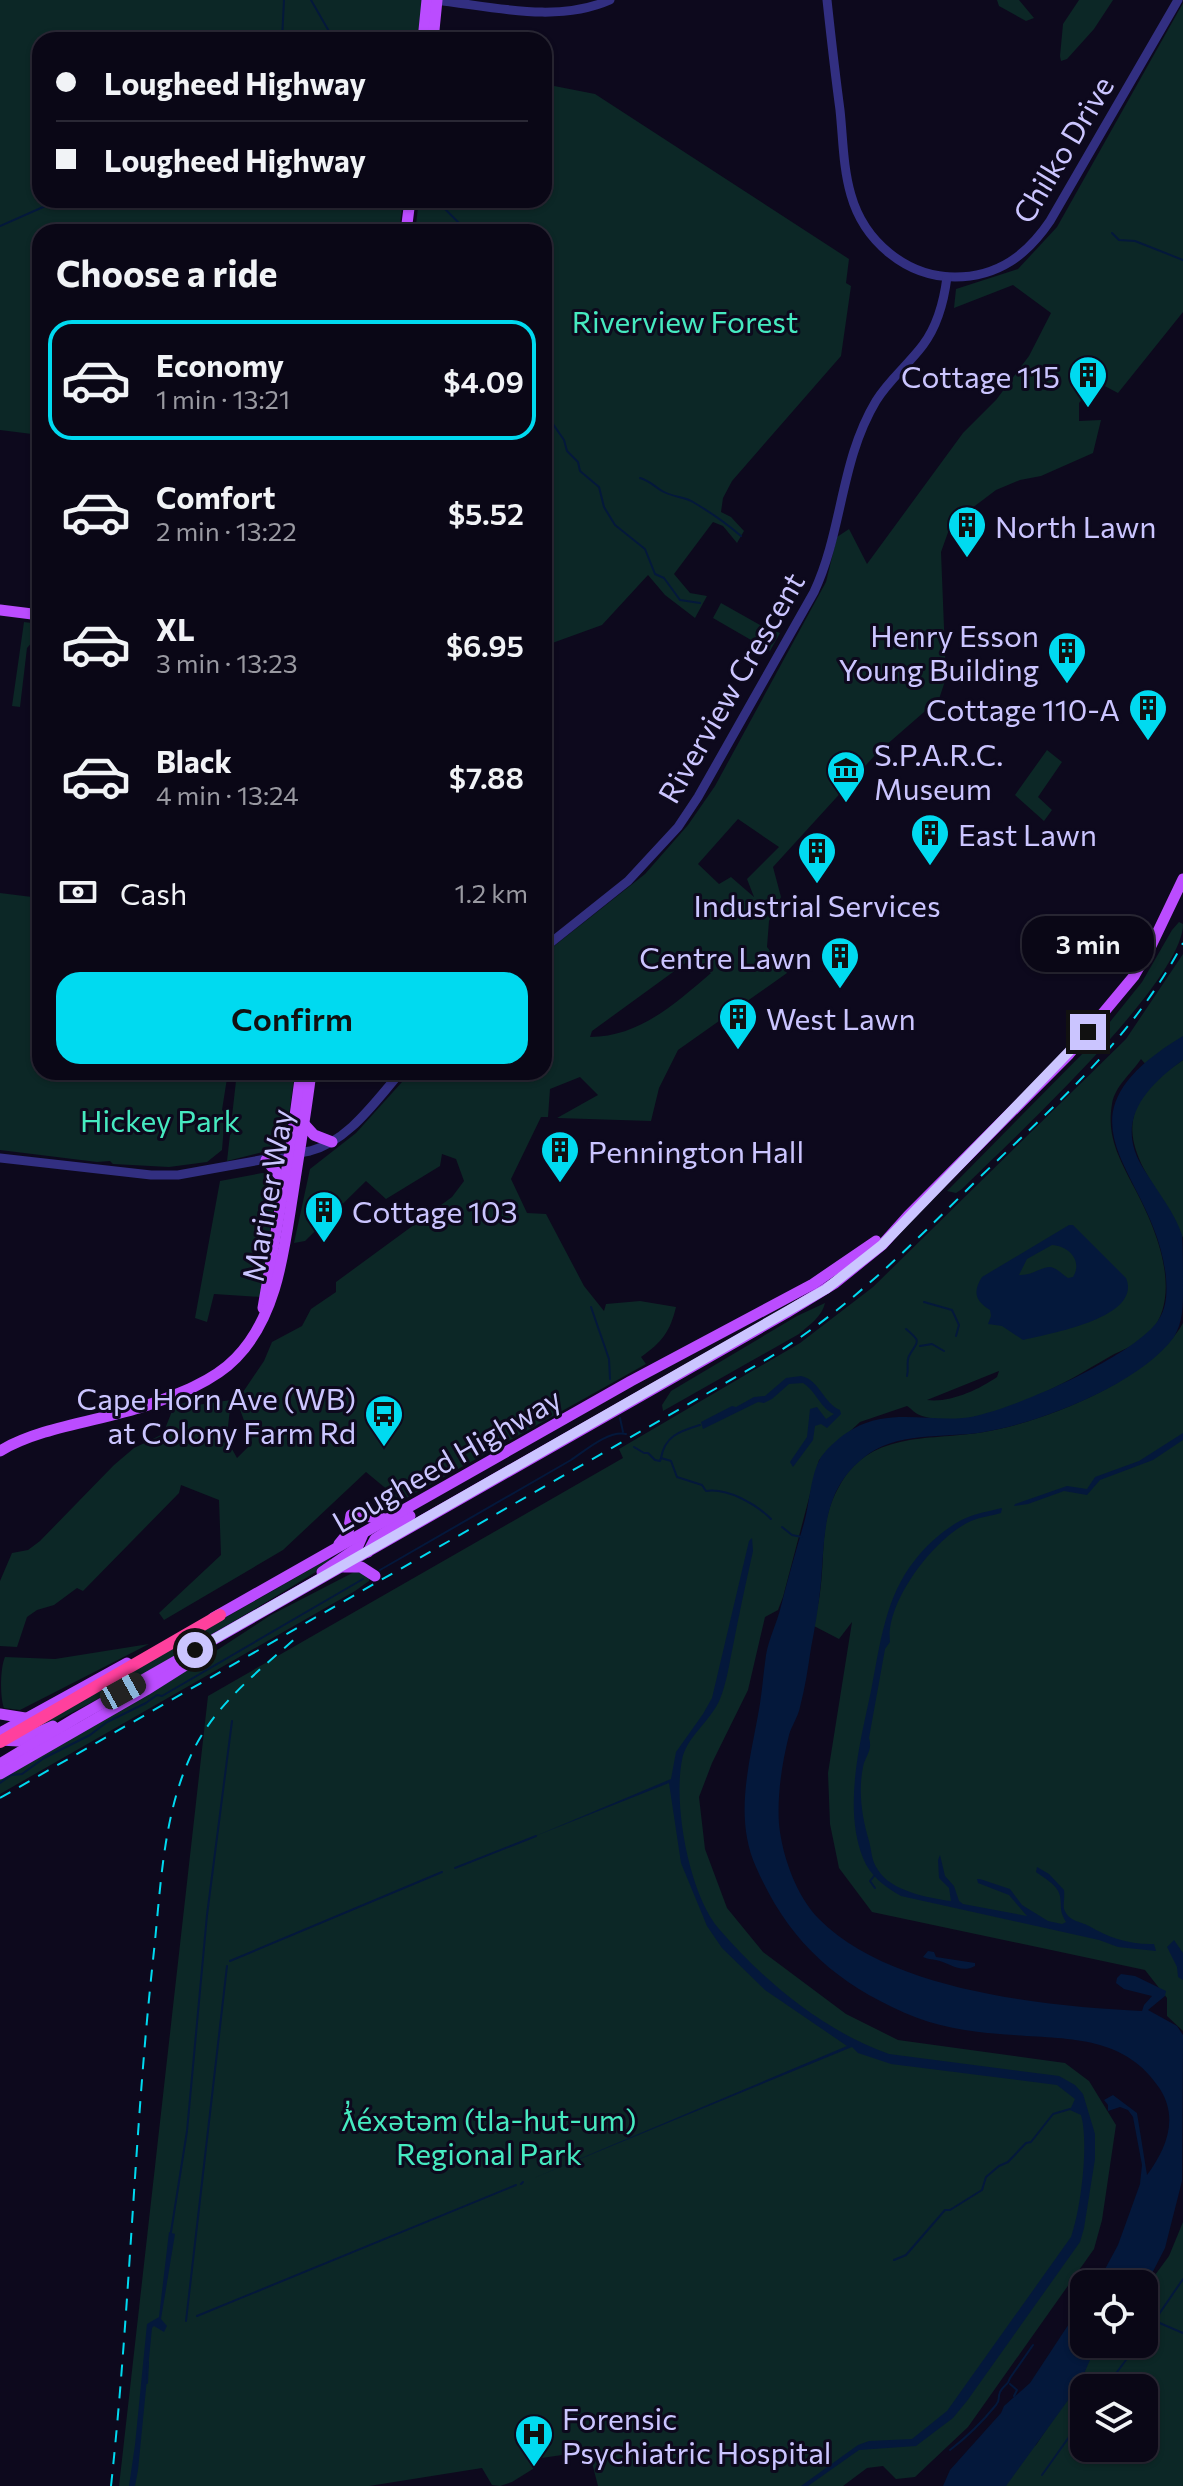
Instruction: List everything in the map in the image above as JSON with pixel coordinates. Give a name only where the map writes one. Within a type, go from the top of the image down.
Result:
[{"type":"highway","points":[[1,1738],[220,1615]]},
{"type":"main road","points":[[424,32],[427,0]]},
{"type":"main road","points":[[434,32],[436,0]]},
{"type":"main road","points":[[0,610],[32,614]]},
{"type":"main road","name":"Lougheed Highway","points":[[0,1764],[821,1292],[882,1245],[1042,1082],[1108,1009],[1134,976],[1183,879]]},
{"type":"main road","name":"Mariner Way","points":[[0,1451],[36,1434],[88,1423],[194,1386],[234,1360],[249,1343],[277,1281],[300,1080]]},
{"type":"main road","name":"Mariner Way","points":[[259,1324],[284,1181],[304,1124],[310,1080]]},
{"type":"main road","points":[[304,1124],[314,1135],[332,1142]]},
{"type":"main road","points":[[266,1160],[284,1181]]},
{"type":"main road","name":"Lougheed Highway","points":[[1,1738],[25,1718],[220,1615],[641,1375],[819,1281],[908,1216]]},
{"type":"main road","points":[[368,1552],[374,1540],[486,1464]]},
{"type":"main road","points":[[330,1553],[348,1534],[354,1514],[390,1519]]},
{"type":"main road","points":[[269,1609],[357,1548],[363,1534]]},
{"type":"main road","points":[[344,1567],[361,1567],[375,1576]]},
{"type":"main road","points":[[0,1774],[146,1690],[203,1654],[226,1634]]},
{"type":"main road","points":[[0,1714],[25,1718]]},
{"type":"main road","points":[[1,1738],[20,1741],[76,1718]]},
{"type":"street","points":[[436,0],[555,13],[585,9],[610,0]]},
{"type":"street","name":"Chilko Drive","points":[[827,0],[848,180],[856,210],[871,235],[889,253],[916,269],[947,277],[975,276],[994,271],[1010,263],[1035,243],[1178,0]]},
{"type":"street","name":"Riverview Crescent","points":[[552,942],[643,867],[670,837],[698,797],[814,592],[826,562],[853,448],[876,401],[929,336],[941,310],[947,277]]},
{"type":"street","points":[[0,1158],[163,1175],[180,1175],[266,1160],[332,1142],[356,1122],[394,1080]]},
{"type":"green space","points":[[0,0],[424,0],[421,32],[32,32],[32,208],[402,208],[400,224],[32,224],[32,434],[0,430]]},
{"type":"green space","points":[[997,0],[1019,0],[1034,18],[1026,21],[999,6]]},
{"type":"green space","points":[[1079,0],[1113,0],[1094,29],[1067,59],[1061,61],[1063,24]]},
{"type":"green space","points":[[1183,3],[1183,312],[1118,393],[1097,382],[1079,403],[1079,421],[1101,420],[1093,453],[1041,476],[1020,480],[996,490],[951,524],[941,552],[946,678],[939,699],[877,753],[773,867],[781,897],[769,921],[767,947],[787,973],[678,1050],[659,1088],[651,1121],[557,1118],[598,1095],[580,1077],[550,1089],[548,1117],[541,1117],[511,1179],[527,1213],[546,1214],[584,1286],[604,1311],[606,1304],[640,1301],[676,1307],[664,1336],[641,1357],[646,1364],[401,1501],[366,1472],[283,1550],[164,1620],[159,1613],[221,1555],[219,1500],[181,1485],[179,1493],[83,1591],[77,1588],[54,1605],[27,1617],[17,1647],[0,1646],[0,1581],[12,1553],[28,1550],[40,1541],[114,1465],[134,1448],[163,1434],[174,1406],[190,1401],[197,1405],[231,1400],[227,1435],[219,1446],[227,1440],[237,1458],[252,1443],[237,1401],[264,1361],[272,1342],[302,1326],[311,1309],[336,1292],[336,1282],[452,1197],[464,1181],[456,1159],[442,1154],[440,1166],[386,1199],[366,1181],[305,1241],[294,1243],[310,1169],[356,1133],[404,1080],[552,1080],[552,948],[645,874],[688,825],[715,786],[826,582],[837,537],[849,529],[867,564],[963,433],[996,400],[1029,356],[1051,313],[1013,285],[954,308],[956,289],[1018,269],[1057,227]],"holes":[[[738,819],[779,847],[747,879],[754,897],[731,877],[719,884],[698,864]],[[691,959],[711,973],[641,1025],[590,1037],[592,1031]]]},
{"type":"green space","name":"Riverview Forest","points":[[552,86],[595,94],[849,259],[846,283],[851,286],[841,356],[732,481],[723,498],[721,512],[731,517],[744,531],[737,543],[723,526],[713,522],[674,574],[690,593],[707,596],[695,618],[665,595],[648,575],[602,625],[552,643],[552,224],[416,224],[418,208],[552,208]]},
{"type":"green space","points":[[721,603],[780,633],[770,651],[713,618]]},
{"type":"green space","points":[[24,622],[32,623],[32,642],[27,648],[20,707],[12,706]]},
{"type":"green space","points":[[1047,750],[1062,762],[1038,797],[1052,810],[1044,821],[1015,795]]},
{"type":"green space","name":"Hickey Park","points":[[0,893],[32,897],[32,1080],[227,1080],[222,1110],[225,1113],[222,1150],[207,1162],[169,1167],[113,1164],[110,1161],[0,1150]]},
{"type":"green space","points":[[1179,922],[1183,924],[1175,950],[1155,984],[1125,1022],[962,1189],[956,1193],[947,1191],[1093,1043],[1142,982]]},
{"type":"green space","name":"ƛ̓éxətəm (tla-hut-um) Regional Park","points":[[1183,954],[1183,1037],[1153,1073],[1141,1059],[1116,1091],[1112,1104],[1111,1128],[1116,1149],[1151,1223],[1163,1260],[1165,1298],[1151,1332],[1142,1340],[1063,1383],[993,1412],[950,1420],[922,1416],[907,1406],[860,1422],[819,1460],[783,1597],[778,1610],[765,1617],[748,1690],[699,1797],[705,1849],[727,1908],[763,1952],[846,2014],[898,2040],[1065,2063],[1089,2081],[1116,2125],[1102,2220],[1094,2249],[1079,2270],[1070,2270],[1070,2283],[968,2427],[915,2477],[896,2479],[883,2466],[867,2468],[843,2486],[598,2486],[589,2451],[535,2459],[536,2467],[500,2486],[492,2485],[482,2468],[369,2486],[119,2486],[208,1696],[623,1458],[619,1449],[800,1343],[873,1287],[1126,1039]],"holes":[[[999,1371],[997,1377],[945,1400],[927,1400]]]},
{"type":"green space","points":[[1183,1060],[1183,1238],[1143,1167],[1132,1130],[1135,1112],[1145,1092]]},
{"type":"green space","points":[[236,1080],[294,1080],[285,1143],[275,1149],[227,1161]]},
{"type":"green space","points":[[270,1174],[277,1184],[261,1297],[214,1294],[207,1322],[195,1318],[220,1181]]},
{"type":"green space","points":[[825,1303],[818,1317],[799,1334],[663,1411],[662,1405],[671,1391],[797,1316]]},
{"type":"green space","points":[[1183,1323],[1183,2031],[1167,2016],[1167,1998],[1145,1970],[872,1912],[839,1868],[830,1824],[828,1773],[852,1622],[839,1639],[814,1626],[826,1520],[834,1496],[854,1466],[886,1446],[1009,1427],[1066,1408],[1095,1395],[1147,1362],[1168,1343]]},
{"type":"green space","points":[[330,1558],[332,1562],[183,1652],[68,1715],[29,1734],[27,1731]]},
{"type":"green space","points":[[358,1570],[369,1577],[369,1581],[355,1591],[0,1794],[0,1773],[205,1658],[271,1615]]},
{"type":"green space","points":[[149,1644],[20,1710],[4,1708],[1,1682],[5,1657],[55,1659]]},
{"type":"green space","points":[[1183,2222],[1183,2486],[1005,2486],[1018,2458],[1036,2445],[1070,2394],[1070,2462],[1158,2462],[1158,2374],[1083,2374],[1088,2358],[1158,2358],[1158,2271],[1169,2256]]},
{"type":"water","points":[[1183,1036],[1183,1060],[1145,1095],[1137,1108],[1132,1137],[1136,1154],[1182,1235],[1183,1307],[1174,1337],[1138,1370],[1087,1399],[1007,1427],[968,1434],[920,1437],[890,1444],[875,1450],[849,1472],[839,1486],[828,1516],[806,1678],[799,1711],[786,1746],[779,1802],[783,1849],[803,1899],[819,1919],[849,1943],[886,1963],[971,1990],[1061,2005],[1142,2011],[1152,1996],[1124,1989],[1116,1983],[1121,1974],[1135,1976],[1166,1991],[1165,1996],[1148,2010],[1177,2026],[1183,2035],[1182,2181],[1165,2248],[1154,2270],[1105,2270],[1118,2245],[1140,2184],[1142,2165],[1133,2117],[1128,2110],[1120,2107],[1108,2111],[1104,2100],[1113,2095],[1137,2113],[1147,2175],[1160,2155],[1168,2134],[1169,2111],[1160,2089],[1131,2059],[1114,2050],[1076,2040],[945,2026],[879,2001],[835,1972],[798,1937],[756,1867],[746,1830],[745,1791],[767,1649],[804,1523],[815,1473],[824,1453],[844,1434],[880,1419],[963,1418],[1038,1394],[1125,1349],[1146,1333],[1162,1314],[1166,1278],[1158,1240],[1117,1149],[1112,1122],[1119,1095],[1141,1067]]},
{"type":"water","points":[[1073,1225],[1126,1278],[1127,1292],[1121,1304],[1090,1322],[1023,1340],[1002,1326],[988,1324],[990,1310],[981,1303],[976,1292],[982,1277]],"holes":[[[1052,1245],[1073,1255],[1076,1265],[1073,1277],[1068,1278],[1051,1267],[1019,1275],[1027,1259]]]},
{"type":"water","points":[[801,1376],[813,1382],[841,1414],[827,1428],[821,1424],[815,1426],[813,1440],[793,1467],[790,1462],[807,1437],[810,1409],[817,1407],[826,1419],[834,1414],[803,1383],[789,1384],[772,1399],[758,1402],[703,1429],[701,1422],[754,1397],[765,1396],[786,1378]]},
{"type":"water","points":[[1183,1433],[1183,1440],[1153,1460],[1100,1480],[1087,1495],[1064,1491],[1014,1506],[1067,1486],[1087,1489],[1095,1477],[1139,1461]]},
{"type":"water","points":[[1002,1508],[1001,1513],[971,1521],[942,1541],[915,1572],[895,1608],[862,1776],[863,1814],[874,1863],[884,1877],[901,1888],[951,1901],[949,1888],[939,1878],[940,1855],[945,1876],[963,1904],[1027,1916],[1009,1895],[978,1883],[977,1879],[980,1879],[1010,1889],[1022,1905],[1048,1921],[1062,1924],[1066,1922],[1059,1892],[1036,1872],[1037,1867],[1049,1874],[1064,1890],[1064,1909],[1072,1919],[1120,1940],[1154,1944],[1156,1951],[1118,1947],[1099,1940],[901,1896],[879,1880],[863,1858],[854,1818],[855,1775],[890,1606],[905,1574],[938,1536],[966,1518]]},
{"type":"water","points":[[752,1538],[753,1551],[720,1699],[693,1736],[682,1760],[680,1800],[686,1848],[708,1914],[737,1949],[775,1986],[841,2032],[889,2054],[1059,2076],[1083,2094],[1095,2134],[1095,2159],[1080,2242],[967,2401],[953,2418],[916,2446],[859,2450],[808,2486],[801,2486],[858,2445],[869,2441],[912,2439],[947,2411],[1071,2237],[1081,2193],[1084,2142],[1081,2115],[1070,2110],[1075,2099],[1057,2085],[891,2064],[858,2053],[852,2047],[534,2178],[847,2046],[765,1990],[722,1948],[707,1926],[681,1863],[669,1783],[533,1837],[671,1779],[676,1752],[712,1698]]},
{"type":"water","points":[[1174,1940],[1183,1953],[1183,1980],[1178,1977],[1177,1967],[1167,1947]]},
{"type":"water","points":[[928,1951],[934,1952],[936,1957],[975,1963],[975,1966],[960,1968],[923,1957]]},
{"type":"water","points":[[169,2232],[175,2234],[161,2319],[167,2326],[164,2332],[154,2326],[152,2328],[138,2470],[135,2486],[129,2486],[147,2324],[159,2317]]},
{"type":"water","points":[[1070,2322],[1070,2358],[1092,2358],[1084,2374],[1070,2374],[1070,2397],[1006,2486],[943,2486],[950,2470],[1004,2406],[1030,2383]]},
{"type":"waterway","points":[[282,32],[284,0]]},
{"type":"waterway","points":[[311,0],[329,32]]},
{"type":"waterway","points":[[0,226],[41,208]]},
{"type":"waterway","points":[[444,208],[460,224]]},
{"type":"waterway","points":[[1112,233],[1119,240],[1135,241],[1183,260]]},
{"type":"waterway","points":[[552,423],[564,440],[567,451],[578,462],[580,471],[599,487],[604,507],[615,525],[645,549],[655,574],[664,578],[680,600],[700,603]]},
{"type":"waterway","points":[[640,478],[666,493],[693,502],[741,536]]},
{"type":"waterway","points":[[924,1302],[952,1310],[959,1325],[956,1336]]},
{"type":"waterway","points":[[591,1307],[609,1359],[610,1379]]},
{"type":"waterway","points":[[906,1329],[917,1342],[908,1358],[907,1376]]},
{"type":"waterway","points":[[920,1346],[932,1344],[944,1351]]},
{"type":"waterway","points":[[620,1418],[623,1432]]},
{"type":"waterway","points":[[661,1458],[670,1439],[700,1425]]},
{"type":"waterway","points":[[380,1570],[598,1442],[612,1435],[626,1434]]},
{"type":"waterway","points":[[634,1447],[655,1460],[671,1461],[677,1477],[702,1485],[706,1491],[741,1498],[771,1519]]},
{"type":"waterway","points":[[782,1527],[792,1535],[802,1537]]},
{"type":"waterway","points":[[0,1783],[11,1775],[22,1774],[44,1758],[157,1695],[162,1696],[363,1579]]},
{"type":"waterway","points":[[171,2232],[187,2131],[207,1915],[232,1721]]},
{"type":"waterway","points":[[455,1868],[536,1836]]},
{"type":"waterway","points":[[230,1961],[442,1872]]},
{"type":"waterway","points":[[874,1876],[870,1881],[875,1888]]},
{"type":"waterway","points":[[186,2321],[227,1966]]},
{"type":"waterway","points":[[894,2260],[906,2255],[945,2210],[982,2190],[986,2177],[1031,2142],[1053,2114],[1070,2109]]},
{"type":"waterway","points":[[197,2316],[516,2185]]},
{"type":"waterway","points":[[1158,2316],[1183,2279]]},
{"type":"waterway","points":[[1158,2322],[1183,2333]]},
{"type":"waterway","points":[[950,2450],[996,2405],[1001,2390],[1033,2345]]},
{"type":"waterway","points":[[1116,2374],[1128,2358]]},
{"type":"waterway","points":[[147,2383],[148,2362]]},
{"type":"waterway","points":[[1010,2384],[1017,2390],[1014,2396]]},
{"type":"waterway","points":[[1042,2475],[1070,2436]]},
{"type":"railway","points":[[0,1798],[762,1362],[823,1321],[903,1253],[1065,1096],[1141,1010],[1183,943]]},
{"type":"railway","points":[[111,2486],[147,2026],[169,1824],[184,1772],[205,1731],[241,1687],[298,1636]]},
{"type":"place","name":"Cottage 115","points":[[1088,409]]},
{"type":"place","name":"North Lawn","points":[[967,559]]},
{"type":"place","name":"Henry Esson Young Building","points":[[1067,685]]},
{"type":"place","name":"Cottage 110-A","points":[[1148,742]]},
{"type":"place","name":"S.P.A.R.C. Museum","points":[[846,804]]},
{"type":"place","name":"East Lawn","points":[[930,867]]},
{"type":"place","name":"Industrial Services","points":[[817,885]]},
{"type":"place","name":"Centre Lawn","points":[[840,990]]},
{"type":"place","name":"West Lawn","points":[[738,1051]]},
{"type":"place","name":"Pennington Hall","points":[[560,1184]]},
{"type":"place","name":"Cottage 103","points":[[324,1244]]},
{"type":"place","name":"Cape Horn Ave (WB) at Colony Farm Rd","points":[[384,1448]]},
{"type":"place","name":"Forensic Psychiatric Hospital","points":[[534,2468]]},
{"type":"route","points":[[195,1650],[826,1289],[882,1245],[1088,1032]]}]
